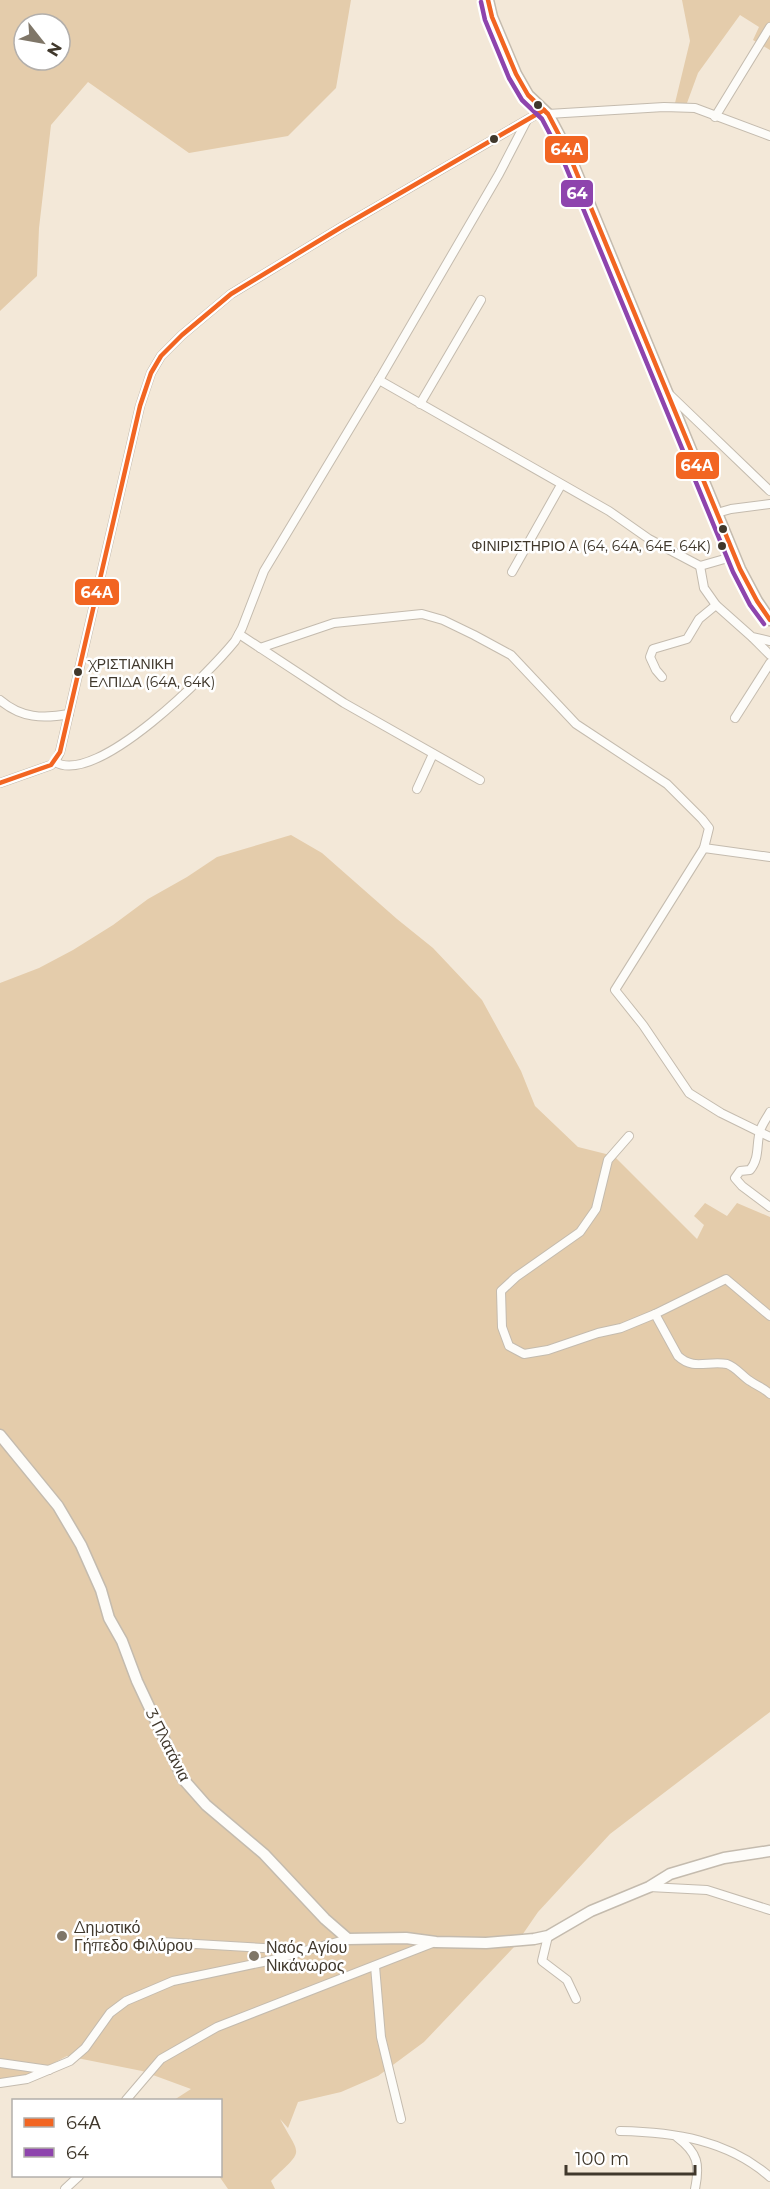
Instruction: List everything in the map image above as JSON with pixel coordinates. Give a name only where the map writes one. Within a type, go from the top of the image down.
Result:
[{"type":"street","points":[[488,0],[492,17],[516,74],[528,95],[546,112],[574,167],[746,582],[770,620]]},
{"type":"street","points":[[715,117],[770,27]]},
{"type":"street","points":[[0,783],[47,767],[55,762],[60,752],[140,406],[150,373],[161,356],[198,321],[250,281],[527,119],[546,112],[664,107],[695,108],[770,136]]},
{"type":"street","points":[[55,762],[64,765],[86,762],[125,743],[185,693],[225,653],[239,634],[264,571],[499,174],[527,119]]},
{"type":"street","points":[[420,404],[481,300]]},
{"type":"street","points":[[379,380],[609,511],[649,538],[700,566],[735,556]]},
{"type":"street","points":[[666,391],[770,491]]},
{"type":"street","points":[[512,572],[561,485]]},
{"type":"street","points":[[717,513],[770,504]]},
{"type":"street","points":[[700,566],[704,588],[716,605],[770,655]]},
{"type":"street","points":[[662,677],[650,657],[653,649],[687,639],[699,619],[716,605]]},
{"type":"street","points":[[260,648],[324,626],[422,614],[455,626],[511,655],[576,724],[667,784],[709,828],[704,848],[615,990],[643,1025],[689,1093],[721,1113],[770,1137]]},
{"type":"street","points":[[239,634],[344,702],[480,780]]},
{"type":"street","points":[[752,637],[770,641]]},
{"type":"street","points":[[735,718],[770,663]]},
{"type":"street","points":[[0,700],[18,712],[37,717],[69,714]]},
{"type":"street","points":[[417,789],[433,754]]},
{"type":"street","points":[[704,848],[770,857]]},
{"type":"street","points":[[770,1112],[760,1131],[758,1153],[754,1164],[750,1170],[739,1172],[736,1179],[770,1207]]},
{"type":"street","points":[[629,1136],[608,1160],[597,1209],[580,1232],[516,1277],[501,1291],[502,1327],[509,1346],[524,1354],[548,1350],[598,1333],[621,1328],[726,1279],[770,1316]]},
{"type":"street","points":[[655,1314],[683,1361],[690,1365],[726,1364],[770,1394]]},
{"type":"street","name":"3 Πλατάνια","points":[[0,1435],[58,1506],[81,1545],[101,1590],[109,1618],[122,1641],[137,1681],[183,1779],[206,1806],[264,1854],[348,1940]]},
{"type":"street","points":[[0,2083],[27,2079],[51,2071],[70,2061],[85,2048],[110,2013],[126,2001],[173,1981],[268,1961],[348,1940],[406,1938],[436,1942],[486,1943],[548,1936],[591,1911],[650,1887],[670,1875],[724,1858],[770,1851]]},
{"type":"street","points":[[650,1887],[706,1890],[770,1910]]},
{"type":"street","points":[[548,1936],[542,1961],[567,1980],[576,1999]]},
{"type":"street","points":[[162,1942],[280,1949],[294,1953]]},
{"type":"street","points":[[127,2099],[162,2059],[217,2027],[436,1942]]},
{"type":"street","points":[[375,1966],[381,2037],[401,2120]]},
{"type":"street","points":[[0,2063],[51,2071]]},
{"type":"street","points":[[620,2131],[648,2132],[709,2142],[748,2160],[770,2177]]},
{"type":"street","points":[[675,2136],[685,2143],[696,2160],[699,2169],[695,2189]]},
{"type":"street","points":[[65,2189],[77,2177]]},
{"type":"shaded area","points":[[0,0],[351,0],[336,88],[288,136],[189,153],[88,82],[51,125],[39,228],[37,276],[0,311]]},
{"type":"shaded area","points":[[682,0],[770,0],[770,50],[753,40],[759,27],[740,15],[698,73],[687,103],[675,103],[690,41]]},
{"type":"shaded area","points":[[291,835],[322,853],[433,948],[482,1000],[521,1071],[535,1106],[578,1147],[614,1156],[697,1239],[704,1225],[694,1216],[705,1203],[727,1216],[737,1203],[770,1217],[770,1712],[610,1834],[538,1912],[514,1947],[424,2042],[378,2076],[341,2092],[298,2102],[288,2128],[280,2119],[296,2152],[290,2163],[271,2181],[275,2189],[228,2189],[220,2177],[222,2177],[222,2099],[176,2099],[191,2089],[142,2071],[67,2056],[31,2075],[0,2080],[0,983],[39,968],[73,950],[113,925],[148,899],[217,857]]},
{"type":"transit line","name":"64Α","points":[[488,0],[492,17],[516,74],[528,95],[548,114],[568,152],[740,569],[770,620]]},
{"type":"transit line","name":"64","points":[[481,2],[485,20],[509,78],[522,100],[542,119],[561,155],[733,572],[750,605],[764,624]]},
{"type":"transit line","name":"64Α","points":[[0,783],[51,765],[60,752],[140,406],[151,373],[161,356],[231,294],[544,110]]},
{"type":"place","name":"ΦΙΝΙΡΙΣΤΗΡΙΟ A (64, 64Α, 64Ε, 64Κ)","points":[[722,546]]},
{"type":"place","name":"ΧΡΙΣΤΙΑΝΙΚΗ ΕΛΠΙΔΑ (64Α, 64Κ)","points":[[78,672]]},
{"type":"place","name":"Δημοτικό Γήπεδο Φιλύρου","points":[[62,1936]]},
{"type":"place","name":"Ναός Αγίου Νικάνωρος","points":[[254,1956]]}]
